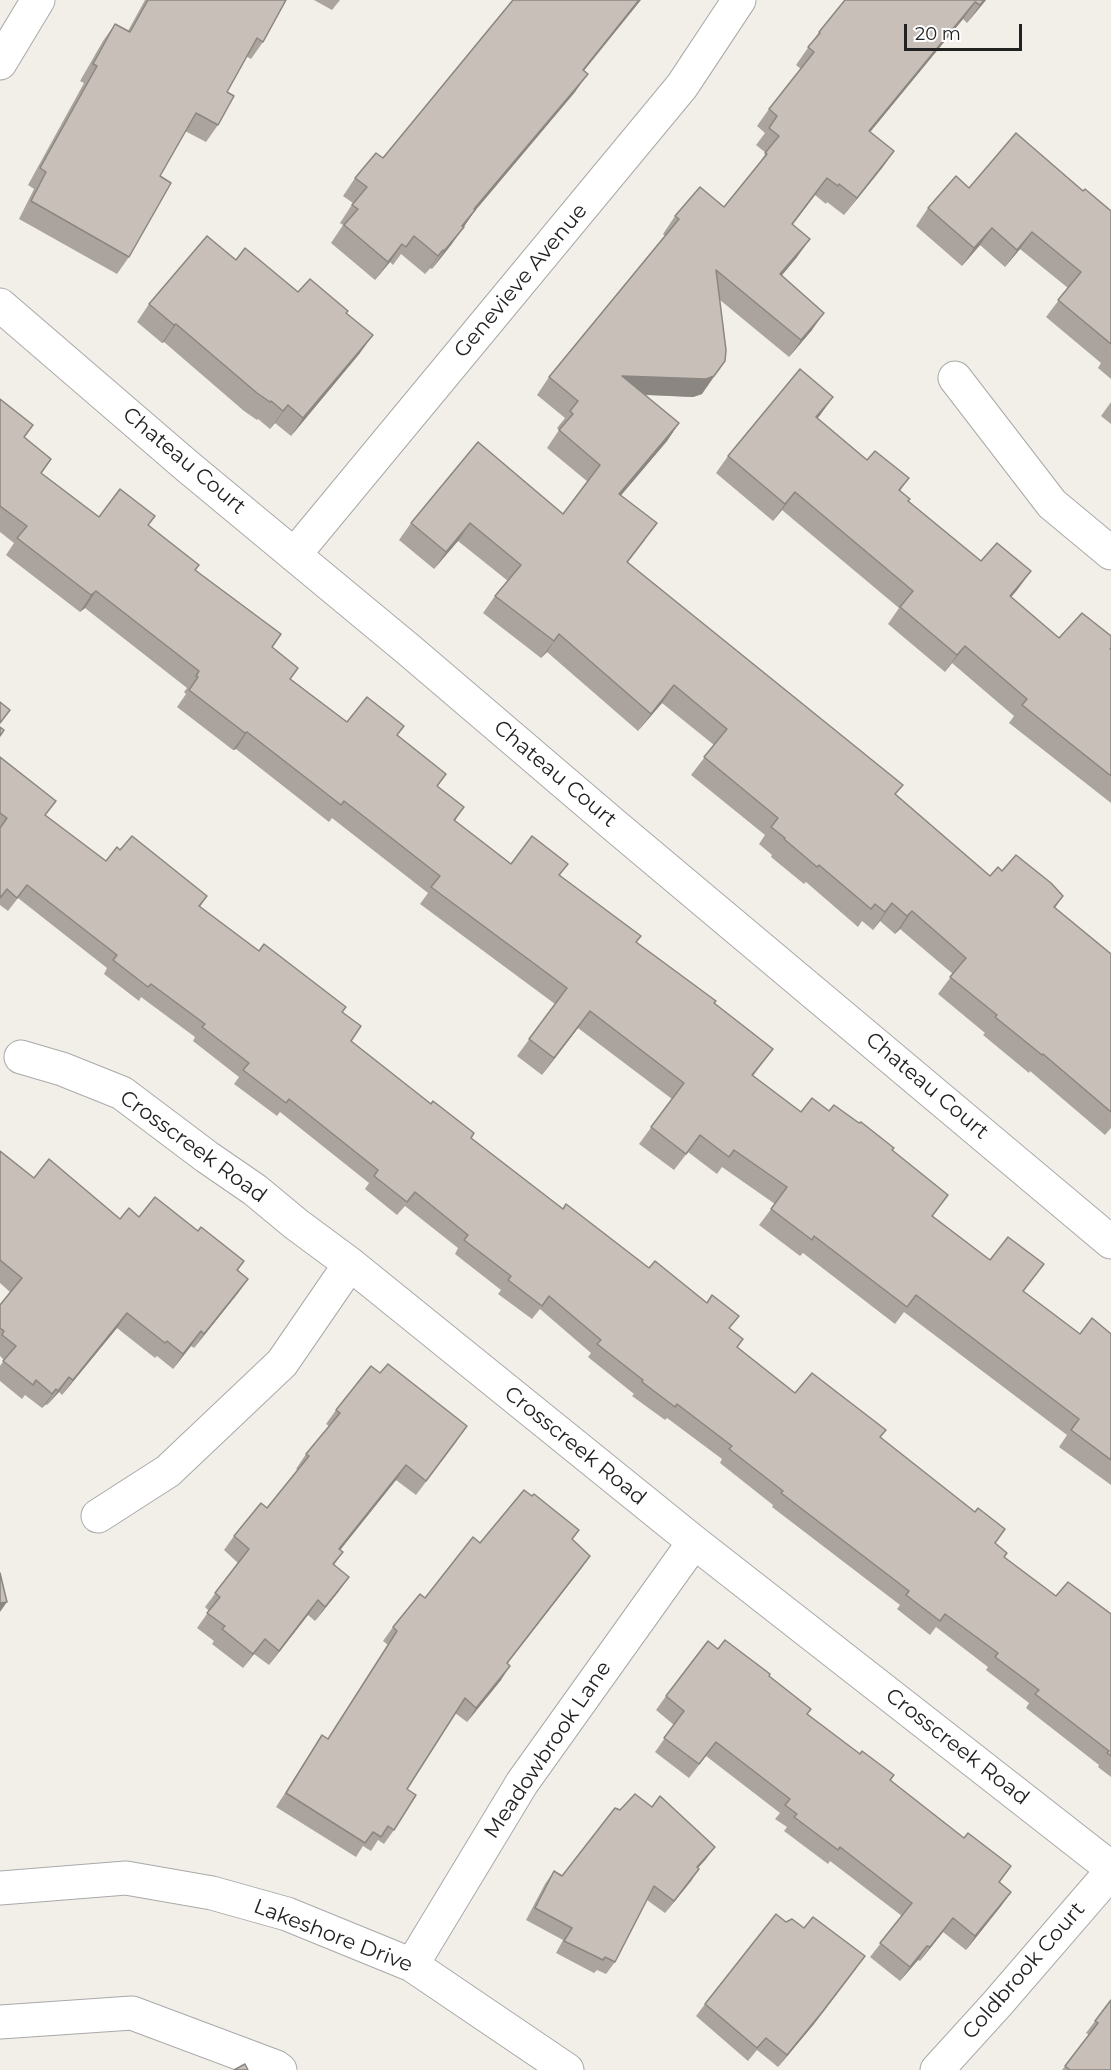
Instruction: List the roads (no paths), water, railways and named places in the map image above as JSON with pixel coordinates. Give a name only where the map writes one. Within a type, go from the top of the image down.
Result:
[{"type":"street","points":[[0,63],[38,0]]},
{"type":"street","name":"Genevieve Avenue","points":[[294,555],[682,86],[739,0]]},
{"type":"street","name":"Chateau Court","points":[[0,305],[187,466],[1111,1242]]},
{"type":"street","points":[[955,378],[1052,504],[1111,553]]},
{"type":"street","name":"Crosscreek Road","points":[[21,1057],[62,1069],[122,1093],[255,1190],[694,1542],[1111,1870]]},
{"type":"street","points":[[98,1516],[168,1472],[282,1363],[350,1264]]},
{"type":"street","name":"Meadowbrook Lane","points":[[412,1965],[522,1783],[694,1542]]},
{"type":"street","name":"Coldbrook Court","points":[[937,2070],[1111,1870]]},
{"type":"street","name":"Lakeshore Drive","points":[[0,1888],[126,1878],[212,1893],[287,1914],[412,1965],[567,2070]]},
{"type":"street","points":[[0,2022],[132,2013],[280,2070]]}]
